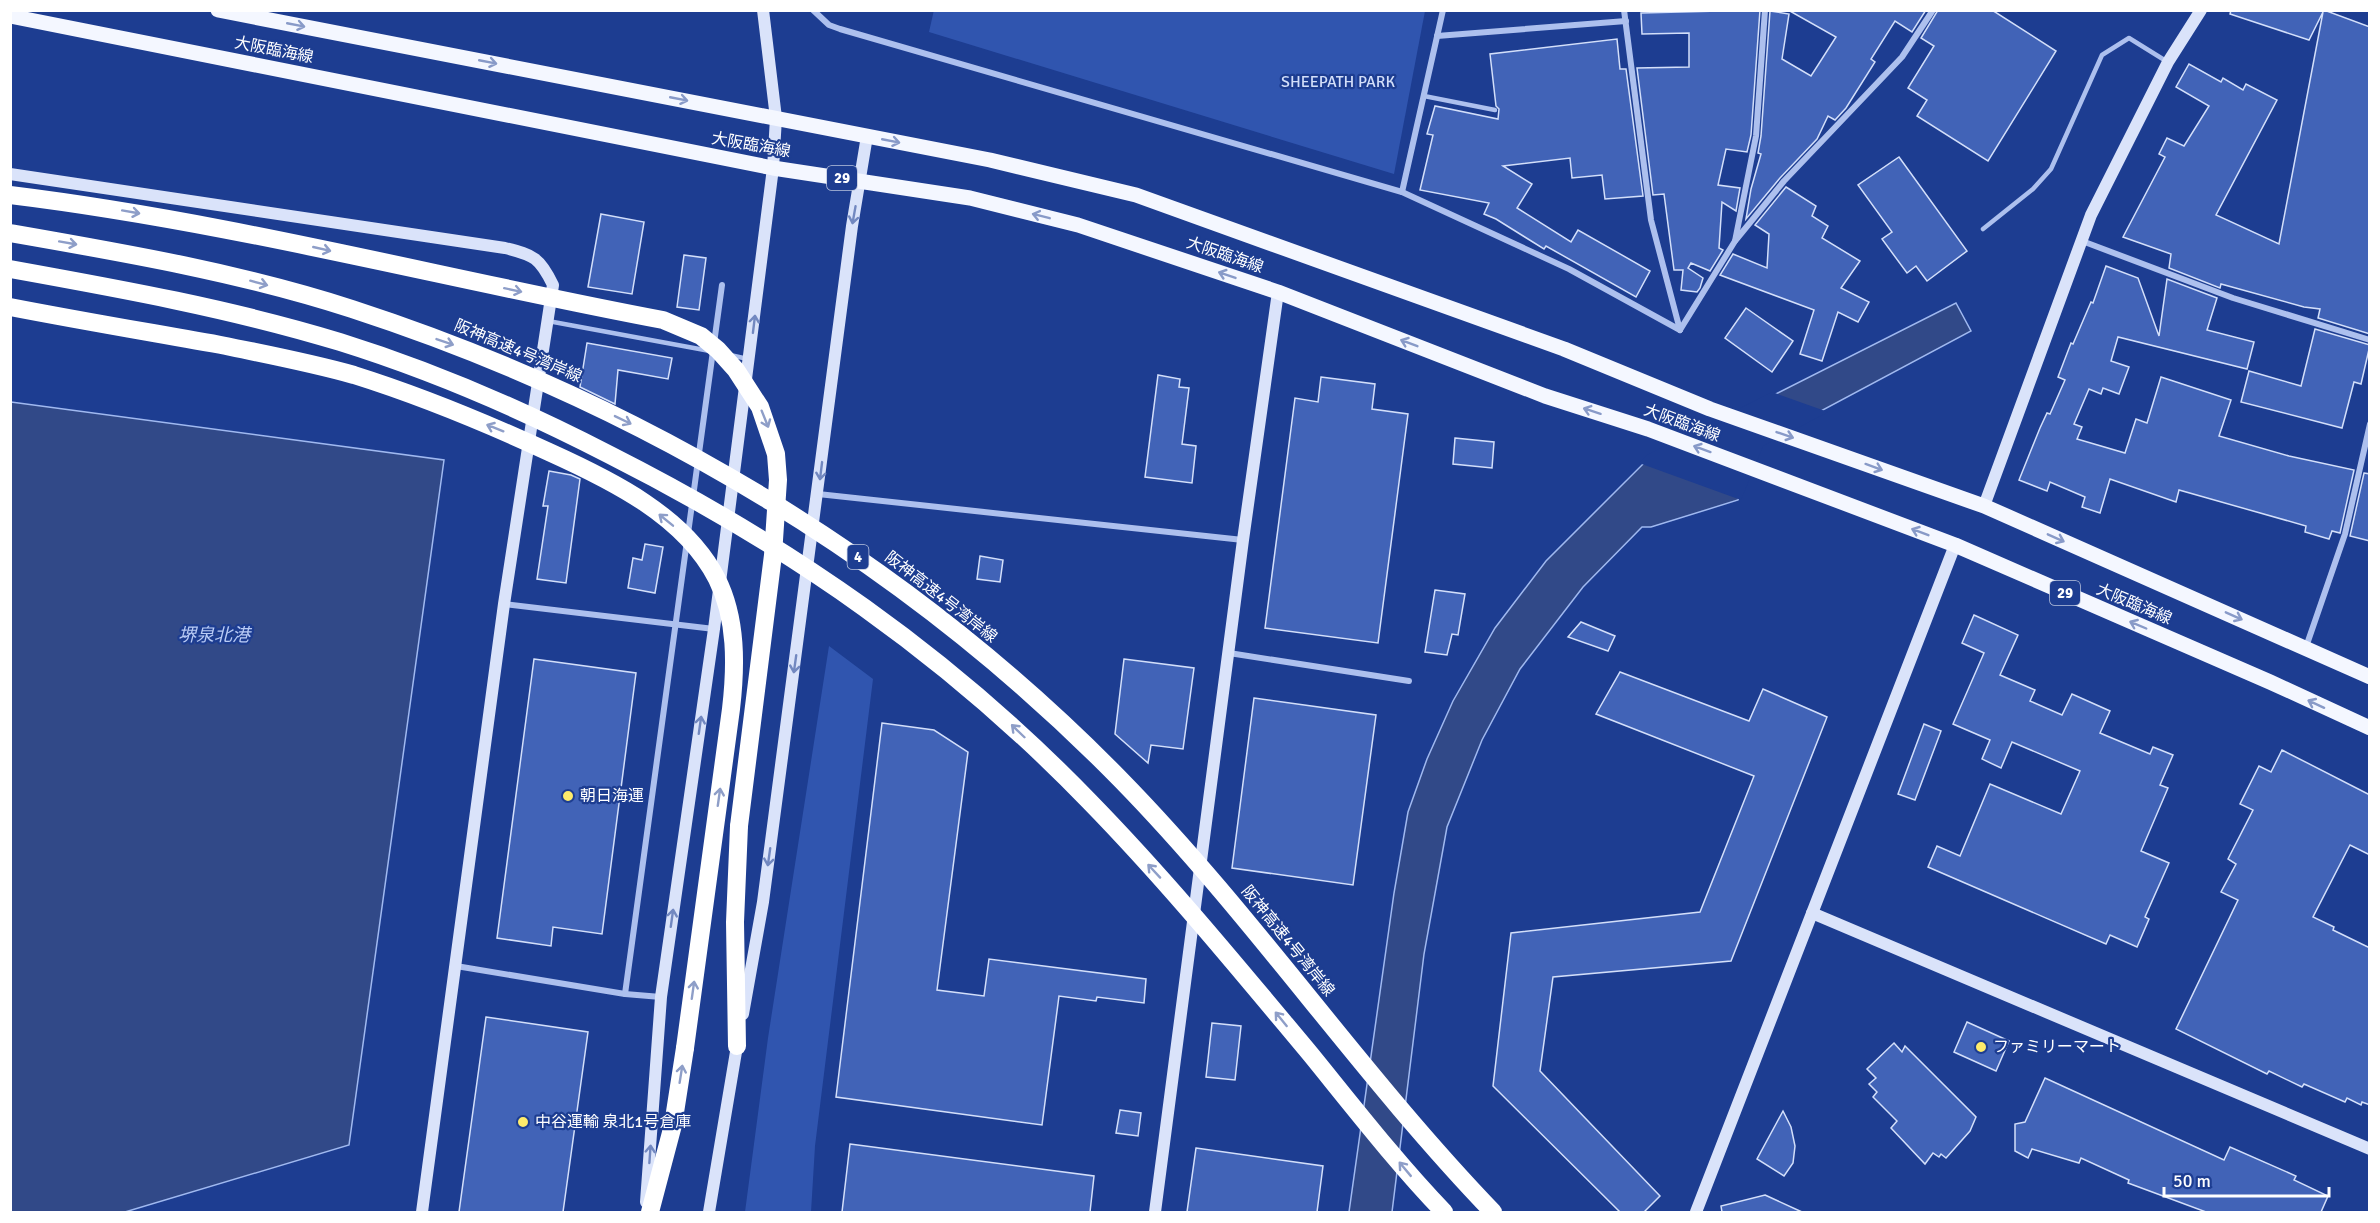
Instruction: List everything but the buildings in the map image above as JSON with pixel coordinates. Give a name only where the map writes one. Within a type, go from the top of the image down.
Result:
[{"type":"highway","points":[[10,195],[91,205],[274,238],[663,320],[701,336],[718,350],[736,370],[760,407],[769,429],[776,454],[778,480],[770,588],[739,826],[735,922],[737,1046]]},
{"type":"highway","name":"阪神高速4号湾岸線","points":[[10,233],[119,252],[234,277],[349,308],[460,347],[567,392],[674,445],[766,497],[856,556],[947,623],[1019,683],[1119,779],[1187,851],[1398,1107],[1493,1212]]},
{"type":"highway","name":"4","points":[[10,269],[225,310],[342,343],[455,382],[565,431],[665,482],[757,535],[842,591],[924,651],[1013,726],[1090,802],[1233,961],[1444,1212]]},
{"type":"highway","points":[[10,307],[279,357],[354,375],[430,402],[504,432],[604,478],[650,507],[691,543],[705,561],[717,579],[727,605],[734,662],[731,709],[673,1125],[647,1212]]},
{"type":"main road","name":"大阪臨海線","points":[[218,10],[990,160],[1136,195],[1564,350],[1710,409],[1984,506],[2370,677]]},
{"type":"main road","name":"大阪臨海線","points":[[10,16],[773,168],[970,198],[1078,225],[1278,292],[1545,396],[1648,429],[1954,545],[2260,677],[2370,728]]},
{"type":"street","points":[[647,1212],[661,997],[714,629],[773,168],[776,118],[763,10]]},
{"type":"street","points":[[813,10],[829,25],[840,29],[1402,192],[1569,269],[1680,330]]},
{"type":"street","points":[[1402,192],[1443,10]]},
{"type":"street","points":[[1624,10],[1652,220],[1680,330]]},
{"type":"street","points":[[1735,241],[1756,136],[1765,10]]},
{"type":"street","points":[[1680,330],[1735,241],[1784,181],[1902,57],[1933,10]]},
{"type":"street","points":[[1984,506],[2091,215],[2168,62],[2201,10]]},
{"type":"street","points":[[1437,36],[1626,21]]},
{"type":"street","points":[[709,1212],[764,902],[852,226],[867,136]]},
{"type":"street","points":[[10,174],[505,248],[529,254],[545,270],[553,285],[504,604],[422,1212]]},
{"type":"street","points":[[2082,241],[2233,298],[2370,340]]},
{"type":"street","points":[[626,994],[722,285]]},
{"type":"street","points":[[1155,1212],[1243,540],[1278,292]]},
{"type":"street","points":[[2306,648],[2345,534],[2370,424]]},
{"type":"street","points":[[818,494],[1243,540]]},
{"type":"street","points":[[1696,1212],[1954,545]]},
{"type":"street","points":[[504,604],[714,629]]},
{"type":"street","points":[[1228,653],[1409,681]]},
{"type":"street","points":[[1812,913],[2370,1149]]},
{"type":"street","points":[[456,966],[626,994],[661,997]]},
{"type":"lane","points":[[1983,229],[2033,189],[2050,168],[2102,55],[2129,38],[2143,49],[2168,62]]},
{"type":"lane","points":[[1424,96],[1495,110]]},
{"type":"lane","points":[[548,321],[750,359]]},
{"type":"green space","name":"SHEEPATH PARK","points":[[934,10],[1425,11],[1394,174],[929,32]]},
{"type":"green space","points":[[829,646],[873,679],[815,1146],[811,1212],[745,1212],[768,1038]]},
{"type":"water","points":[[1956,303],[1971,331],[1761,443],[1738,500],[1651,527],[1642,527],[1583,587],[1520,669],[1482,740],[1447,827],[1424,954],[1392,1212],[1349,1212],[1394,893],[1408,812],[1427,759],[1453,701],[1495,628],[1546,561],[1649,458]]},
{"type":"water","name":"堺泉北港","points":[[11,402],[444,460],[349,1145],[125,1212],[11,1212]]},
{"type":"pier","points":[[1772,392],[1828,412],[1763,446],[1741,500],[1639,463],[1647,455]]},
{"type":"place","name":"朝日海運","points":[[568,796]]},
{"type":"place","name":"ファミリーマート","points":[[1981,1047]]},
{"type":"place","name":"中谷運輸 泉北1号倉庫","points":[[523,1122]]}]
